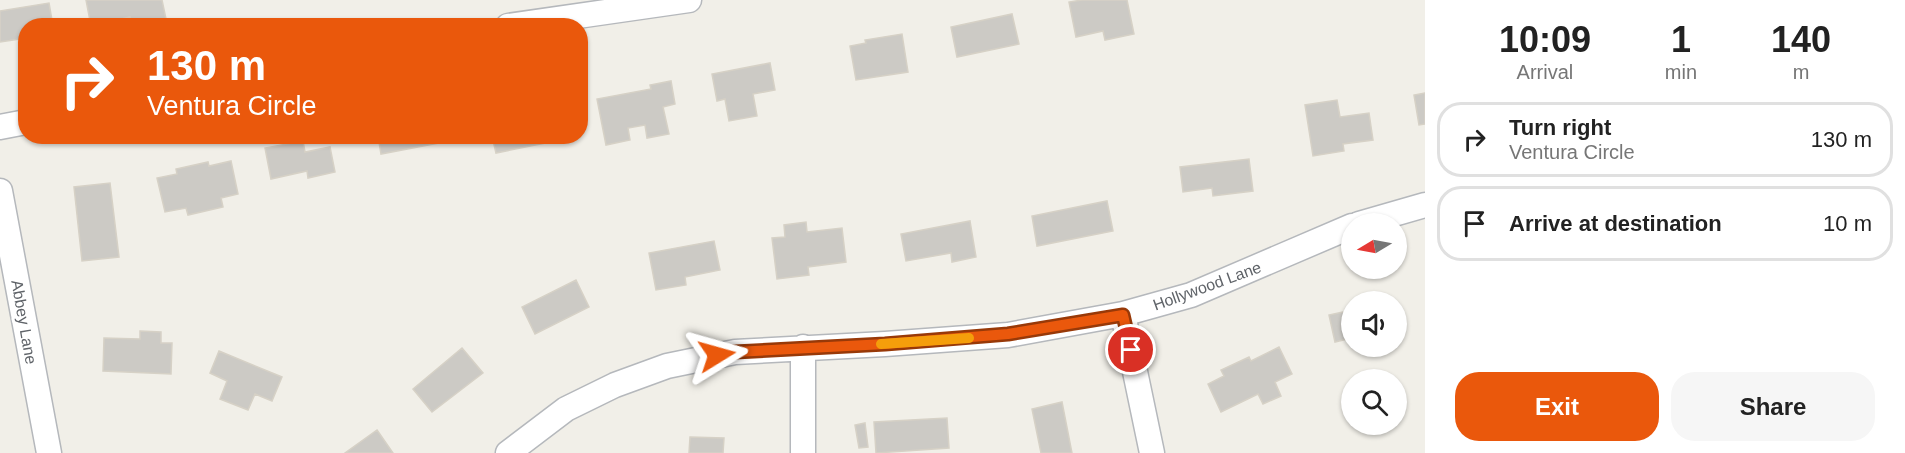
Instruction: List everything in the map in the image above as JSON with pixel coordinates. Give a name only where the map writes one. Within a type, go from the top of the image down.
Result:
[{"type":"street","points":[[563,18],[688,0]]},
{"type":"street","points":[[0,127],[18,124]]},
{"type":"street","name":"Abbey Lane","points":[[0,190],[49,453]]},
{"type":"street","points":[[1397,213],[1425,205]]},
{"type":"street","name":"Hollywood Lane","points":[[508,453],[566,409],[615,385],[667,366],[735,352],[885,344],[1008,334],[1123,315],[1191,295],[1341,231]]},
{"type":"street","points":[[1123,315],[1152,453]]},
{"type":"street","points":[[803,347],[803,453]]},
{"type":"building","points":[[86,0],[162,0],[166,18],[130,17],[89,18]]},
{"type":"building","points":[[1127,0],[1134,34],[1105,40],[1103,31],[1076,37],[1069,2]]},
{"type":"building","points":[[49,3],[52,18],[18,18],[18,39],[0,42],[0,11]]},
{"type":"building","points":[[1012,14],[1019,44],[957,57],[951,27]]},
{"type":"building","points":[[902,34],[908,72],[856,80],[850,46],[866,43],[865,40]]},
{"type":"building","points":[[770,63],[775,90],[753,94],[757,116],[729,121],[725,99],[717,101],[712,74]]},
{"type":"building","points":[[671,81],[675,104],[663,107],[669,134],[647,138],[645,125],[628,128],[630,140],[606,145],[597,99],[651,89],[650,85]]},
{"type":"building","points":[[1425,93],[1425,124],[1419,125],[1414,95]]},
{"type":"building","points":[[1337,100],[1340,117],[1369,113],[1373,140],[1343,144],[1344,151],[1313,156],[1305,105]]},
{"type":"building","points":[[304,144],[305,152],[330,147],[335,172],[308,178],[307,171],[271,179],[265,148]]},
{"type":"building","points":[[379,144],[434,144],[381,154]]},
{"type":"building","points":[[494,144],[541,144],[496,153]]},
{"type":"building","points":[[1249,159],[1253,191],[1213,196],[1212,188],[1183,192],[1180,167]]},
{"type":"building","points":[[231,161],[238,194],[221,198],[223,207],[188,215],[186,208],[165,212],[157,178],[177,174],[176,169],[208,162],[209,166]]},
{"type":"building","points":[[110,183],[119,257],[82,261],[74,187]]},
{"type":"building","points":[[1107,201],[1113,231],[1037,246],[1032,216]]},
{"type":"building","points":[[970,221],[976,257],[952,262],[951,253],[906,261],[901,234]]},
{"type":"building","points":[[806,222],[807,232],[842,228],[846,262],[808,267],[809,275],[777,279],[772,238],[785,237],[784,225]]},
{"type":"building","points":[[714,241],[720,270],[685,277],[686,285],[656,290],[649,253]]},
{"type":"building","points":[[576,280],[589,307],[535,334],[522,307]]},
{"type":"building","points":[[1341,312],[1341,341],[1335,342],[1329,315]]},
{"type":"building","points":[[140,331],[161,332],[161,343],[172,343],[171,374],[103,371],[104,338],[140,339]]},
{"type":"building","points":[[1279,347],[1292,374],[1275,382],[1281,396],[1263,404],[1258,394],[1221,412],[1208,384],[1224,376],[1221,370],[1249,357],[1251,361]]},
{"type":"building","points":[[462,348],[483,373],[432,412],[413,389]]},
{"type":"building","points":[[219,351],[282,377],[272,401],[255,394],[248,410],[220,399],[227,381],[210,373]]},
{"type":"building","points":[[1062,402],[1072,453],[1041,453],[1032,409]]},
{"type":"building","points":[[947,418],[949,448],[876,453],[874,422]]},
{"type":"building","points":[[865,423],[868,447],[859,448],[855,425]]},
{"type":"building","points":[[377,430],[393,453],[345,453]]},
{"type":"building","points":[[690,437],[724,438],[723,453],[689,453]]},
{"type":"slow traffic","points":[[881,344],[969,338]]},
{"type":"route","points":[[717,355],[1008,334],[1123,315],[1130,337],[1131,350]]}]
